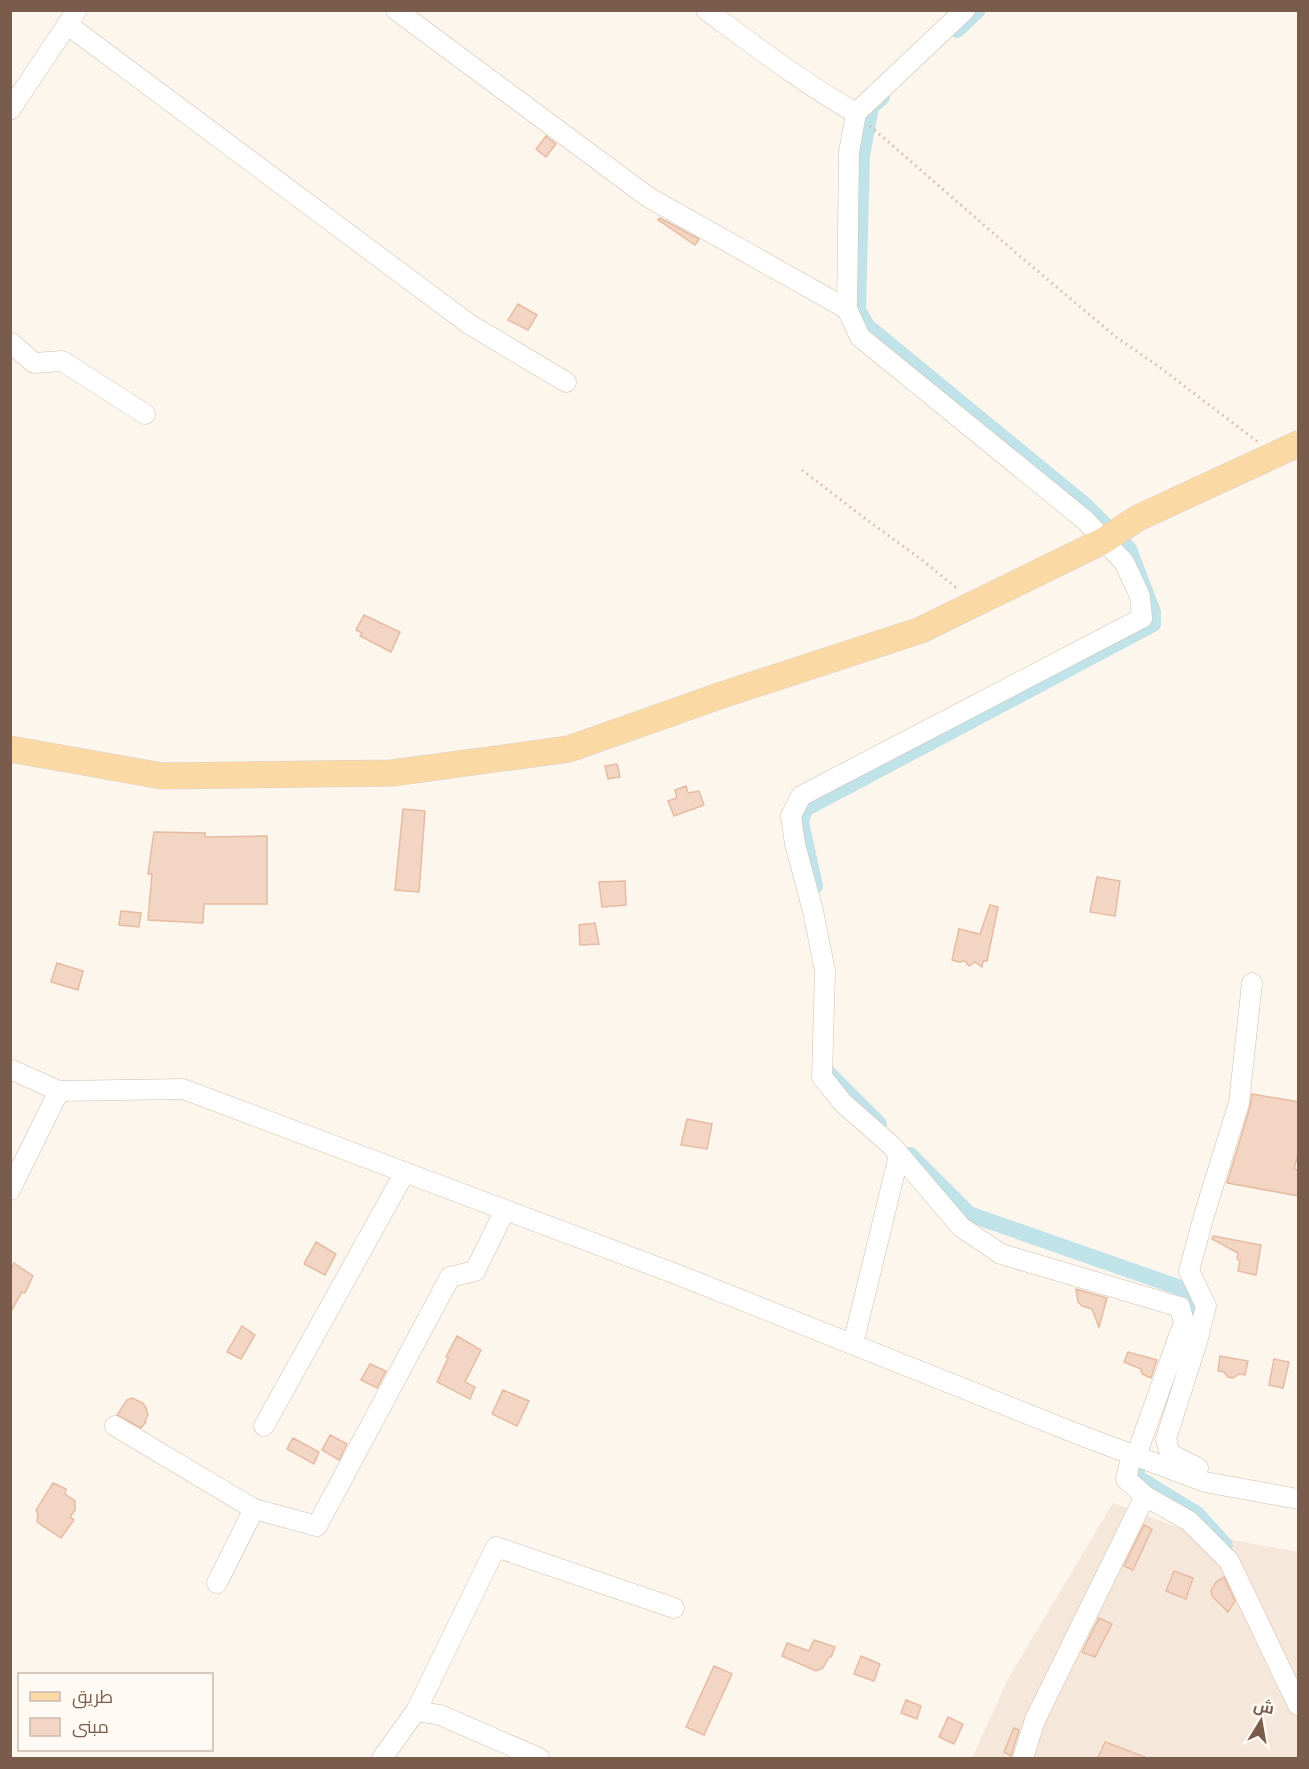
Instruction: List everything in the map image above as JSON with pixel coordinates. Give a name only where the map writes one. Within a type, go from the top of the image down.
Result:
[{"type":"main road","points":[[10,749],[162,776],[392,773],[569,749],[719,696],[921,630],[1103,541],[1138,518],[1299,444]]},
{"type":"street","points":[[396,10],[648,197],[847,309]]},
{"type":"street","points":[[706,10],[767,57],[822,94],[856,113]]},
{"type":"street","points":[[965,10],[856,113],[849,152],[847,309],[860,337],[1086,521],[1124,562],[1140,596],[1142,618],[801,796],[791,816],[795,844],[813,910],[825,971],[822,1077],[843,1103],[892,1146],[961,1227],[1001,1254],[1179,1307],[1184,1322],[1126,1479],[1145,1496],[1189,1521],[1229,1561],[1299,1705]]},
{"type":"street","points":[[10,110],[72,18],[469,324],[566,382]]},
{"type":"street","points":[[10,342],[34,363],[62,361],[145,414]]},
{"type":"street","points":[[1215,1484],[1197,1467],[1170,1454],[1166,1439],[1206,1306],[1189,1271],[1239,1103],[1252,983]]},
{"type":"street","points":[[10,1069],[59,1090],[183,1089],[676,1274],[1205,1482],[1299,1499]]},
{"type":"street","points":[[10,1190],[59,1090]]},
{"type":"street","points":[[853,1344],[899,1155]]},
{"type":"street","points":[[264,1426],[405,1173]]},
{"type":"street","points":[[115,1426],[254,1509],[317,1526],[450,1277],[475,1271],[505,1210]]},
{"type":"street","points":[[1023,1758],[1035,1720],[1145,1496]]},
{"type":"street","points":[[217,1582],[254,1509]]},
{"type":"street","points":[[382,1758],[416,1711],[496,1546],[674,1608]]},
{"type":"street","points":[[416,1711],[440,1715],[538,1758]]},
{"type":"path","points":[[856,113],[1116,337],[1259,443],[1271,457]]},
{"type":"path","points":[[802,470],[922,560],[957,588],[963,596]]},
{"type":"shaded area","points":[[1113,1503],[1191,1532],[1298,1552],[1298,1758],[972,1758],[1008,1679]]},
{"type":"building","points":[[546,136],[556,144],[546,157],[536,149]]},
{"type":"building","points":[[660,218],[699,239],[695,245],[658,220]]},
{"type":"building","points":[[518,304],[537,315],[528,330],[508,320]]},
{"type":"building","points":[[364,615],[400,632],[391,652],[360,636],[362,633],[356,630]]},
{"type":"building","points":[[617,764],[620,777],[608,779],[605,766]]},
{"type":"building","points":[[686,786],[688,793],[699,791],[704,805],[674,816],[668,801],[677,798],[675,790]]},
{"type":"building","points":[[403,809],[425,811],[419,892],[395,890]]},
{"type":"building","points":[[154,832],[205,833],[205,837],[267,836],[267,904],[204,904],[203,923],[148,920],[152,874],[148,874]]},
{"type":"building","points":[[1097,877],[1120,881],[1115,916],[1090,912]]},
{"type":"building","points":[[625,881],[626,905],[602,907],[599,882]]},
{"type":"building","points":[[990,905],[998,907],[987,961],[983,961],[982,967],[975,962],[969,966],[965,961],[952,960],[959,929],[980,934]]},
{"type":"building","points":[[121,911],[141,913],[139,927],[119,925]]},
{"type":"building","points":[[595,923],[599,944],[580,945],[579,925]]},
{"type":"building","points":[[57,963],[83,971],[78,990],[51,982]]},
{"type":"building","points":[[1252,1094],[1299,1102],[1299,1151],[1294,1169],[1299,1170],[1299,1196],[1227,1183]]},
{"type":"building","points":[[687,1119],[712,1124],[707,1149],[681,1145]]},
{"type":"building","points":[[1213,1236],[1261,1245],[1256,1275],[1238,1271],[1240,1261],[1237,1259],[1238,1253],[1212,1239]]},
{"type":"building","points":[[316,1242],[336,1254],[325,1275],[304,1264]]},
{"type":"building","points":[[14,1263],[33,1276],[25,1293],[22,1292],[10,1313],[10,1271]]},
{"type":"building","points":[[1076,1289],[1107,1298],[1099,1327],[1092,1309],[1078,1302]]},
{"type":"building","points":[[242,1326],[255,1335],[241,1359],[227,1352]]},
{"type":"building","points":[[457,1336],[481,1350],[465,1382],[475,1387],[470,1399],[437,1382]]},
{"type":"building","points":[[1128,1352],[1157,1360],[1151,1378],[1142,1374],[1141,1369],[1124,1362]]},
{"type":"building","points":[[1220,1356],[1248,1361],[1245,1375],[1239,1374],[1233,1378],[1218,1371]]},
{"type":"building","points":[[1274,1359],[1289,1362],[1283,1388],[1269,1385]]},
{"type":"building","points":[[370,1364],[386,1371],[377,1388],[361,1380]]},
{"type":"building","points":[[503,1390],[529,1401],[517,1426],[492,1414]]},
{"type":"building","points":[[132,1398],[143,1403],[146,1408],[148,1415],[141,1428],[117,1415],[127,1400]]},
{"type":"building","points":[[330,1435],[347,1444],[339,1460],[322,1450]]},
{"type":"building","points":[[293,1438],[319,1452],[314,1464],[287,1449]]},
{"type":"building","points":[[53,1483],[66,1489],[65,1494],[75,1501],[75,1510],[70,1517],[74,1520],[61,1538],[37,1522],[36,1510]]},
{"type":"building","points":[[1144,1525],[1152,1529],[1133,1570],[1124,1566]]},
{"type":"building","points":[[1174,1571],[1193,1578],[1186,1599],[1166,1591]]},
{"type":"building","points":[[1224,1577],[1235,1601],[1228,1612],[1212,1596],[1211,1591],[1216,1582]]},
{"type":"building","points":[[1099,1618],[1112,1624],[1095,1657],[1082,1652]]},
{"type":"building","points":[[814,1640],[835,1647],[823,1668],[816,1671],[782,1656],[787,1643],[809,1651]]},
{"type":"building","points":[[861,1656],[880,1664],[874,1681],[854,1674]]},
{"type":"building","points":[[714,1666],[732,1674],[704,1735],[686,1727]]},
{"type":"building","points":[[906,1700],[921,1706],[917,1719],[901,1713]]},
{"type":"building","points":[[948,1717],[963,1724],[954,1744],[939,1737]]},
{"type":"building","points":[[1014,1728],[1019,1730],[1011,1756],[1004,1752]]},
{"type":"building","points":[[1105,1742],[1145,1757],[1145,1758],[1098,1758]]},
{"type":"waterway","points":[[957,30],[978,10]]},
{"type":"waterway","points":[[815,886],[801,822],[805,809],[1153,624],[1153,612],[1129,549],[1085,505],[867,326],[858,310],[862,156],[871,107],[882,97]]},
{"type":"waterway","points":[[827,1072],[879,1124]]},
{"type":"waterway","points":[[910,1155],[969,1214],[1198,1294],[1185,1332]]},
{"type":"waterway","points":[[1139,1464],[1135,1476],[1197,1514],[1225,1545]]}]
